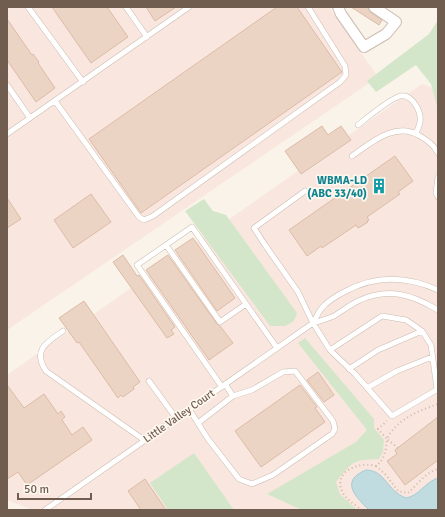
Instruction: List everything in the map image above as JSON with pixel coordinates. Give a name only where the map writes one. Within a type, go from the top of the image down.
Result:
[{"type":"street","points":[[338,7],[341,14],[364,47],[386,34],[396,22],[374,7]]},
{"type":"lane","points":[[28,7],[82,82]]},
{"type":"lane","points":[[126,7],[147,37]]},
{"type":"lane","points":[[7,134],[189,7]]},
{"type":"lane","points":[[55,101],[139,217],[144,220],[153,216],[340,82],[346,75],[345,66],[308,7]]},
{"type":"lane","points":[[7,84],[30,118]]},
{"type":"lane","points":[[358,125],[388,103],[400,96],[405,96],[410,97],[414,101],[418,110],[421,124],[416,133]]},
{"type":"lane","points":[[352,156],[383,136],[394,131],[405,130],[416,133],[434,146],[438,153]]},
{"type":"lane","points":[[438,177],[436,194],[438,198]]},
{"type":"lane","points":[[305,190],[254,228],[298,292],[313,323],[330,350],[392,416],[438,389],[431,345],[422,331],[406,320],[382,316],[330,350]]},
{"type":"lane","points":[[233,396],[223,386],[137,265],[192,227],[277,348]]},
{"type":"lane","points":[[166,245],[220,322],[246,304]]},
{"type":"lane","points":[[313,323],[326,304],[341,294],[364,283],[388,278],[403,279],[427,285],[438,290]]},
{"type":"lane","points":[[313,323],[336,315],[359,301],[386,293],[405,294],[438,310]]},
{"type":"lane","name":"Little Valley Court","points":[[44,510],[313,323]]},
{"type":"lane","points":[[63,331],[46,343],[41,350],[40,358],[46,371],[144,440]]},
{"type":"lane","points":[[349,369],[378,350],[422,331]]},
{"type":"lane","points":[[367,388],[397,371],[432,357]]},
{"type":"lane","points":[[189,409],[208,439],[239,479],[252,484],[273,475],[332,434],[335,428],[333,421],[296,371],[283,372],[252,390],[233,396],[198,423]]},
{"type":"lane","points":[[149,380],[176,418]]},
{"type":"path","points":[[376,466],[381,462],[384,456],[386,439],[390,432],[402,421],[418,411],[438,404]]},
{"type":"path","points":[[392,416],[378,429],[386,439],[398,448]]},
{"type":"path","points":[[362,510],[352,503],[342,492],[340,485],[346,471],[352,467],[370,464],[376,466],[386,475],[398,491],[402,493],[408,493],[426,476],[438,469]]},
{"type":"shaded area","points":[[7,7],[329,7],[378,77],[7,330]]},
{"type":"shaded area","points":[[422,84],[438,90],[438,510],[33,510],[7,500],[7,375]]},
{"type":"green space","points":[[438,20],[438,110],[431,84],[416,65],[376,92],[367,81],[429,34]]},
{"type":"green space","points":[[204,199],[213,211],[226,215],[297,313],[294,321],[285,326],[270,326],[185,211]]},
{"type":"green space","points":[[305,338],[374,419],[374,428],[384,440],[383,452],[379,459],[363,460],[354,463],[336,482],[340,494],[357,510],[302,510],[267,494],[356,442],[367,430],[298,343]]},
{"type":"green space","points":[[194,453],[234,510],[168,510],[150,483]]},
{"type":"water","points":[[366,470],[378,473],[394,491],[406,498],[415,495],[433,480],[438,478],[438,510],[369,510],[359,500],[352,489],[353,479],[358,474]]},
{"type":"building","points":[[52,7],[107,7],[128,37],[91,63]]},
{"type":"building","points":[[146,7],[176,7],[155,21]]},
{"type":"building","points":[[277,7],[297,7],[342,72],[141,213],[89,139]]},
{"type":"building","points":[[351,7],[368,7],[370,12],[382,20],[379,25]]},
{"type":"building","points":[[7,19],[32,55],[33,54],[39,62],[38,63],[55,88],[36,102],[7,60]]},
{"type":"building","points":[[322,126],[328,135],[341,126],[351,140],[301,174],[285,151]]},
{"type":"building","name":"WBMA-LD (ABC 33/40)","points":[[395,156],[413,181],[398,192],[400,194],[367,217],[369,220],[367,221],[368,222],[358,228],[356,225],[322,248],[321,246],[307,256],[289,230]]},
{"type":"building","points":[[91,194],[111,222],[73,248],[54,220]]},
{"type":"building","points":[[7,198],[21,219],[7,228]]},
{"type":"building","points":[[193,238],[235,298],[217,311],[175,250]]},
{"type":"building","points":[[123,255],[137,276],[139,275],[175,327],[171,330],[174,334],[167,338],[113,262]]},
{"type":"building","points":[[168,255],[217,324],[233,343],[209,360],[146,270]]},
{"type":"building","points":[[84,301],[140,382],[133,387],[134,389],[123,397],[121,395],[118,398],[79,342],[77,343],[59,318]]},
{"type":"building","points":[[318,372],[334,395],[324,402],[307,380]]},
{"type":"building","points":[[7,385],[24,408],[44,394],[58,414],[61,411],[65,417],[62,420],[72,435],[83,427],[92,440],[27,485],[18,472],[7,479]]},
{"type":"building","points":[[300,385],[317,407],[315,408],[325,422],[261,467],[235,431]]},
{"type":"building","points":[[438,417],[438,460],[405,485],[387,461],[397,454],[395,450]]},
{"type":"building","points":[[145,479],[166,510],[141,510],[128,491]]},
{"type":"place","name":"WBMA-LD (ABC 33/40)","points":[[379,186]]}]
